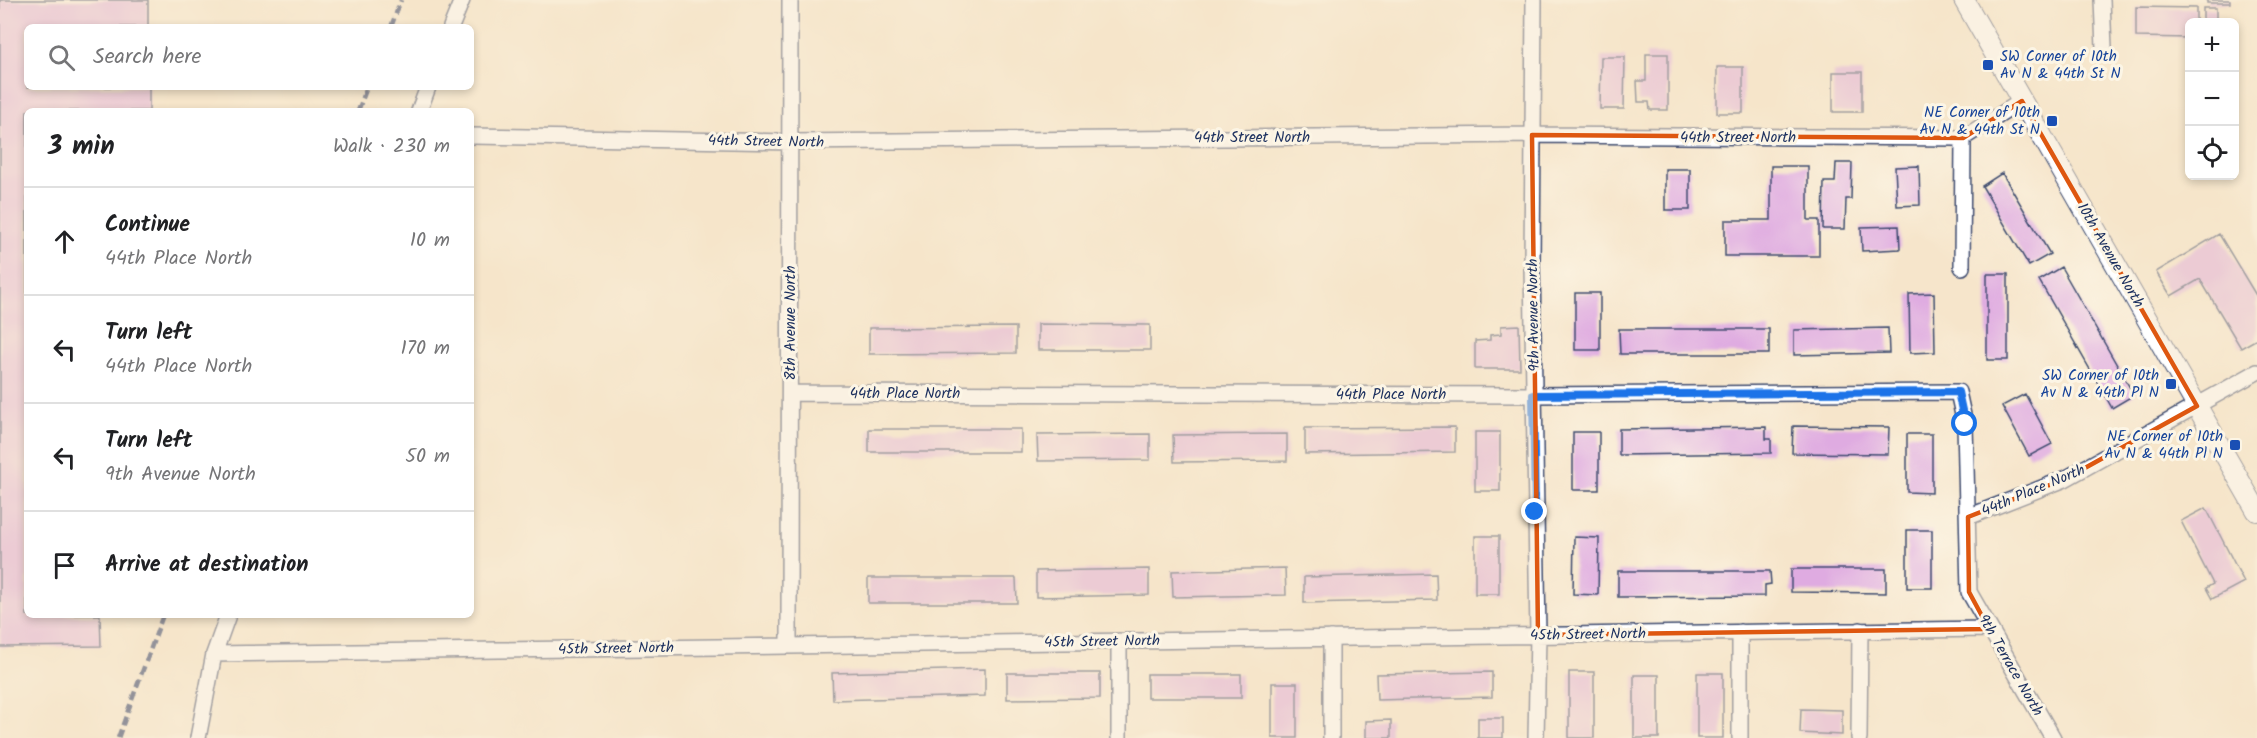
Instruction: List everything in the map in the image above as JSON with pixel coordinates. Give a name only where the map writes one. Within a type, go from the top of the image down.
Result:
[{"type":"street","points":[[452,24],[462,0]]},
{"type":"street","name":"8th Avenue North","points":[[789,645],[787,519],[790,393],[790,0]]},
{"type":"street","name":"9th Avenue North","points":[[1534,0],[1532,135],[1533,395],[1538,635],[1536,738]]},
{"type":"street","name":"10th Avenue North","points":[[1964,0],[2257,510]]},
{"type":"street","points":[[2102,0],[2104,48]]},
{"type":"street","points":[[420,108],[427,90]]},
{"type":"street","points":[[1962,267],[1963,138],[2022,100]]},
{"type":"street","name":"44th Street North","points":[[474,136],[790,142],[1532,135],[1963,138]]},
{"type":"street","name":"44th Place North","points":[[1968,517],[2065,479],[2257,372]]},
{"type":"street","name":"44th Place North","points":[[790,393],[1533,395],[1958,392],[1965,424],[1969,592]]},
{"type":"street","name":"9th Terrace North","points":[[1969,592],[2053,738]]},
{"type":"street","points":[[198,738],[214,654],[227,618]]},
{"type":"street","name":"45th Street North","points":[[214,654],[1989,629]]},
{"type":"street","points":[[1859,738],[1860,630]]},
{"type":"street","points":[[1740,632],[1740,738]]},
{"type":"street","points":[[1331,638],[1331,738]]},
{"type":"street","points":[[1119,640],[1119,738]]},
{"type":"highlighted area","points":[[2022,101],[2197,406],[2065,479],[1968,517],[1969,592],[1989,629],[1538,635],[1532,135],[1963,138]]},
{"type":"building","points":[[0,0],[148,0],[148,24],[24,24],[24,90],[149,90],[149,108],[24,108],[24,618],[100,618],[101,646],[0,647]]},
{"type":"building","points":[[2207,0],[2230,0],[2230,3],[2207,3]]},
{"type":"building","points":[[2136,7],[2196,8],[2196,18],[2185,18],[2185,38],[2136,37]]},
{"type":"building","points":[[2203,8],[2216,8],[2216,18],[2203,18]]},
{"type":"building","points":[[1646,54],[1668,54],[1668,110],[1650,110],[1649,102],[1638,102],[1637,81],[1646,81]]},
{"type":"building","points":[[1601,57],[1625,57],[1624,109],[1600,109]]},
{"type":"building","points":[[1717,67],[1743,67],[1743,113],[1717,113]]},
{"type":"building","points":[[1833,72],[1862,72],[1862,112],[1833,112]]},
{"type":"building","points":[[1836,163],[1852,163],[1851,199],[1846,199],[1845,229],[1823,229],[1824,182],[1835,182]]},
{"type":"building","points":[[1771,166],[1808,166],[1808,220],[1819,220],[1819,256],[1725,256],[1725,220],[1771,220]]},
{"type":"building","points":[[1919,166],[1920,205],[1897,206],[1895,167]]},
{"type":"building","points":[[1665,169],[1690,169],[1690,210],[1665,210]]},
{"type":"building","points":[[2002,173],[2050,254],[2029,266],[1982,186]]},
{"type":"building","points":[[1899,226],[1900,249],[1862,251],[1861,227]]},
{"type":"building","points":[[2219,234],[2257,297],[2257,339],[2241,348],[2200,279],[2171,296],[2156,272]]},
{"type":"building","points":[[2061,267],[2134,395],[2112,408],[2039,280]]},
{"type":"building","points":[[1987,274],[2008,274],[2008,360],[1987,360]]},
{"type":"building","points":[[1575,293],[1600,293],[1600,350],[1575,350]]},
{"type":"building","points":[[1934,293],[1935,352],[1910,353],[1909,294]]},
{"type":"building","points":[[1038,324],[1150,325],[1150,350],[1038,350]]},
{"type":"building","points":[[1519,325],[1520,369],[1475,369],[1475,341],[1490,340],[1490,335],[1501,334],[1501,326]]},
{"type":"building","points":[[1016,327],[1016,353],[869,354],[869,328]]},
{"type":"building","points":[[1888,328],[1889,353],[1794,355],[1794,330]]},
{"type":"building","points":[[1619,329],[1769,329],[1769,354],[1620,354]]},
{"type":"building","points":[[2025,394],[2052,444],[2029,456],[2002,406]]},
{"type":"building","points":[[1793,426],[1889,427],[1888,454],[1792,453]]},
{"type":"building","points":[[1455,427],[1455,452],[1305,454],[1305,428]]},
{"type":"building","points":[[1766,427],[1766,439],[1771,439],[1771,453],[1619,455],[1619,429]]},
{"type":"building","points":[[869,429],[1021,429],[1021,452],[869,452]]},
{"type":"building","points":[[1475,432],[1500,432],[1500,491],[1475,491]]},
{"type":"building","points":[[1573,432],[1599,432],[1599,490],[1573,490]]},
{"type":"building","points":[[1150,434],[1150,460],[1038,461],[1037,435]]},
{"type":"building","points":[[1287,434],[1287,461],[1174,462],[1173,435]]},
{"type":"building","points":[[1907,434],[1932,434],[1932,493],[1907,492]]},
{"type":"building","points":[[2206,508],[2244,582],[2212,599],[2206,588],[2213,584],[2181,521]]},
{"type":"building","points":[[1907,530],[1932,530],[1932,588],[1907,588]]},
{"type":"building","points":[[1475,536],[1499,536],[1499,594],[1475,594]]},
{"type":"building","points":[[1574,537],[1599,538],[1598,595],[1573,594]]},
{"type":"building","points":[[1285,568],[1286,595],[1173,597],[1172,571]]},
{"type":"building","points":[[1149,569],[1149,595],[1036,597],[1036,571]]},
{"type":"building","points":[[1791,569],[1886,569],[1886,593],[1791,592]]},
{"type":"building","points":[[1618,571],[1770,571],[1771,584],[1765,585],[1765,596],[1618,597]]},
{"type":"building","points":[[1436,574],[1437,600],[1304,603],[1304,577]]},
{"type":"building","points":[[868,578],[1016,578],[1017,603],[868,603]]},
{"type":"building","points":[[985,669],[985,696],[833,700],[832,673]]},
{"type":"building","points":[[1492,672],[1492,697],[1377,700],[1376,674]]},
{"type":"building","points":[[1569,672],[1594,672],[1594,738],[1569,738]]},
{"type":"building","points":[[1007,673],[1100,673],[1100,698],[1007,699]]},
{"type":"building","points":[[1697,673],[1723,673],[1723,738],[1697,738]]},
{"type":"building","points":[[1147,674],[1241,674],[1241,698],[1147,698]]},
{"type":"building","points":[[1634,675],[1659,675],[1659,738],[1634,738]]},
{"type":"building","points":[[1272,683],[1297,683],[1297,738],[1272,738]]},
{"type":"building","points":[[1801,709],[1842,710],[1842,735],[1800,733]]},
{"type":"building","points":[[1478,718],[1503,718],[1503,738],[1478,738]]},
{"type":"building","points":[[1391,720],[1391,738],[1366,738],[1366,721]]},
{"type":"railway","points":[[392,24],[401,0]]},
{"type":"railway","points":[[359,108],[366,90]]},
{"type":"railway","points":[[118,738],[162,618]]},
{"type":"place","name":"SW Corner of 10th Av N & 44th St N","points":[[1988,65]]},
{"type":"place","name":"NE Corner of 10th Av N & 44th St N","points":[[2052,121]]},
{"type":"place","name":"SW Corner of 10th Av N & 44th Pl N","points":[[2171,384]]},
{"type":"place","name":"NE Corner of 10th Av N & 44th Pl N","points":[[2235,445]]},
{"type":"route","points":[[1535,512],[1533,395],[1958,392],[1965,424]]}]
